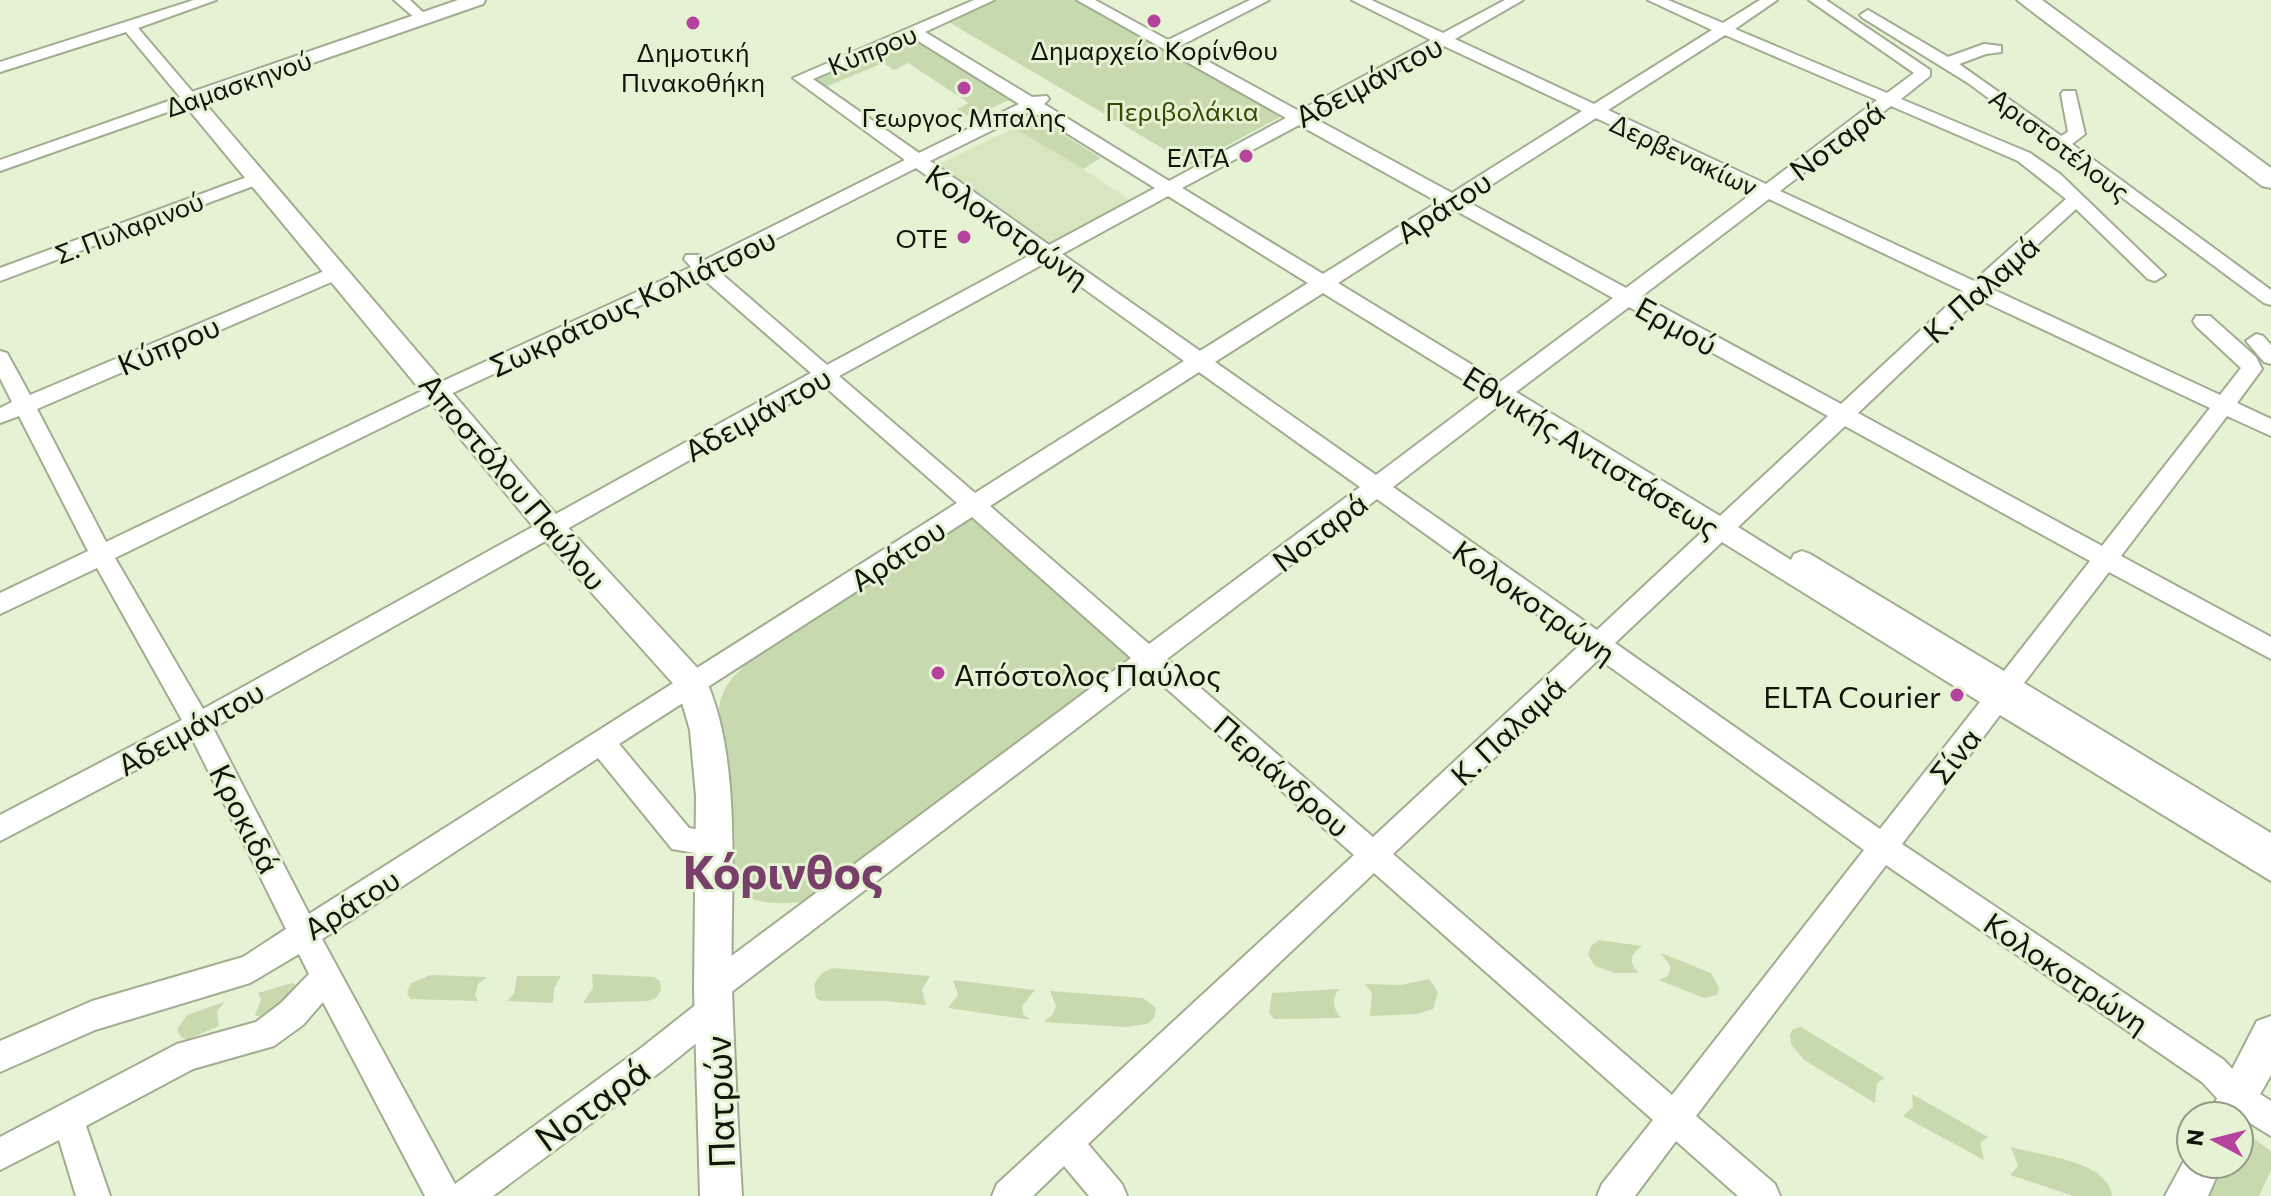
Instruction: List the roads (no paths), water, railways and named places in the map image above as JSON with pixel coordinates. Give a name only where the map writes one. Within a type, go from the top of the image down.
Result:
[{"type":"highway","points":[[2028,0],[2271,180]]},
{"type":"main road","name":"Δαμασκηνού","points":[[190,99],[476,0]]},
{"type":"main road","name":"Αποστόλου Παύλου","points":[[190,99],[551,528],[692,683],[706,730],[713,796],[714,998]]},
{"type":"main road","name":"Πατρών","points":[[714,998],[721,1196]]},
{"type":"main road","points":[[2237,1100],[2271,1035]]},
{"type":"street","points":[[0,67],[209,0]]},
{"type":"street","points":[[401,0],[422,19]]},
{"type":"street","name":"Κύπρου","points":[[801,78],[987,0]]},
{"type":"street","name":"Ερμού","points":[[1084,0],[2271,649]]},
{"type":"street","points":[[1161,42],[1234,0]]},
{"type":"street","points":[[1161,42],[1262,0]]},
{"type":"street","name":"Δερβενακίων","points":[[1359,0],[2271,428]]},
{"type":"street","name":"Αδειμάντου","points":[[0,829],[198,724],[826,374],[1516,0]]},
{"type":"street","points":[[1655,0],[2024,157],[2076,200],[2155,275]]},
{"type":"street","name":"Αράτου","points":[[0,1057],[92,1016],[250,969],[692,683],[1770,0]]},
{"type":"street","name":"Νοταρά","points":[[466,1196],[652,1059],[714,998],[1151,659],[1924,73],[1816,0]]},
{"type":"street","name":"Αριστοτέλους","points":[[1841,0],[1947,63],[2271,299]]},
{"type":"street","name":"Αποστόλου Παύλου","points":[[129,26],[190,99]]},
{"type":"street","name":"Εθνικής Αντιστάσεως","points":[[923,28],[2002,693],[2271,868]]},
{"type":"street","points":[[1947,63],[1984,49],[1995,49]]},
{"type":"street","name":"Κολοκοτρώνη","points":[[801,78],[1883,847],[2213,1071],[2229,1100]]},
{"type":"street","points":[[2060,143],[2077,134],[2069,94]]},
{"type":"street","name":"Δαμασκηνού","points":[[0,166],[190,99]]},
{"type":"street","name":"Σωκράτους Κολιάτσου","points":[[0,604],[98,549],[434,387],[908,168],[916,161],[1038,101]]},
{"type":"street","name":"Σ. Πυλαρινού","points":[[0,275],[258,178]]},
{"type":"street","name":"Κ. Παλαμά","points":[[1009,1196],[2076,200]]},
{"type":"street","name":"Περιάνδρου","points":[[699,264],[1763,1196]]},
{"type":"street","name":"Κύπρου","points":[[0,416],[336,273]]},
{"type":"street","name":"Σίνα","points":[[1614,1196],[2252,369],[2249,362],[2203,321]]},
{"type":"street","points":[[2256,341],[2271,357]]},
{"type":"street","name":"Κροκιδά","points":[[0,358],[98,549],[198,724],[326,977],[443,1196]]},
{"type":"street","name":"Σωκράτους Κολιάτσου","points":[[0,587],[98,549]]},
{"type":"street","name":"Εθνικής Αντιστάσεως","points":[[2002,693],[2271,848]]},
{"type":"street","points":[[601,742],[682,840],[712,843]]},
{"type":"street","name":"Αράτου","points":[[0,1154],[188,1055],[263,1035],[292,1014],[326,977]]},
{"type":"street","points":[[68,1118],[93,1196]]},
{"type":"street","points":[[1066,1143],[1110,1196]]},
{"type":"place","name":"Δημαρχείο Κορίνθου","points":[[1154,21]]},
{"type":"place","name":"Δημοτική Πινακοθήκη","points":[[693,23]]},
{"type":"place","name":"Γεωργος Μπαλης","points":[[964,88]]},
{"type":"place","name":"ΕΛΤΑ","points":[[1246,156]]},
{"type":"place","name":"ΟΤΕ","points":[[964,237]]},
{"type":"place","name":"Απόστολος Παύλος","points":[[938,673]]},
{"type":"place","name":"ELTA Courier","points":[[1957,695]]},
{"type":"district","name":"Κόρινθος","points":[[783,870]]},
{"type":"park label","name":"Περιβολάκια","points":[[1182,110]]}]
